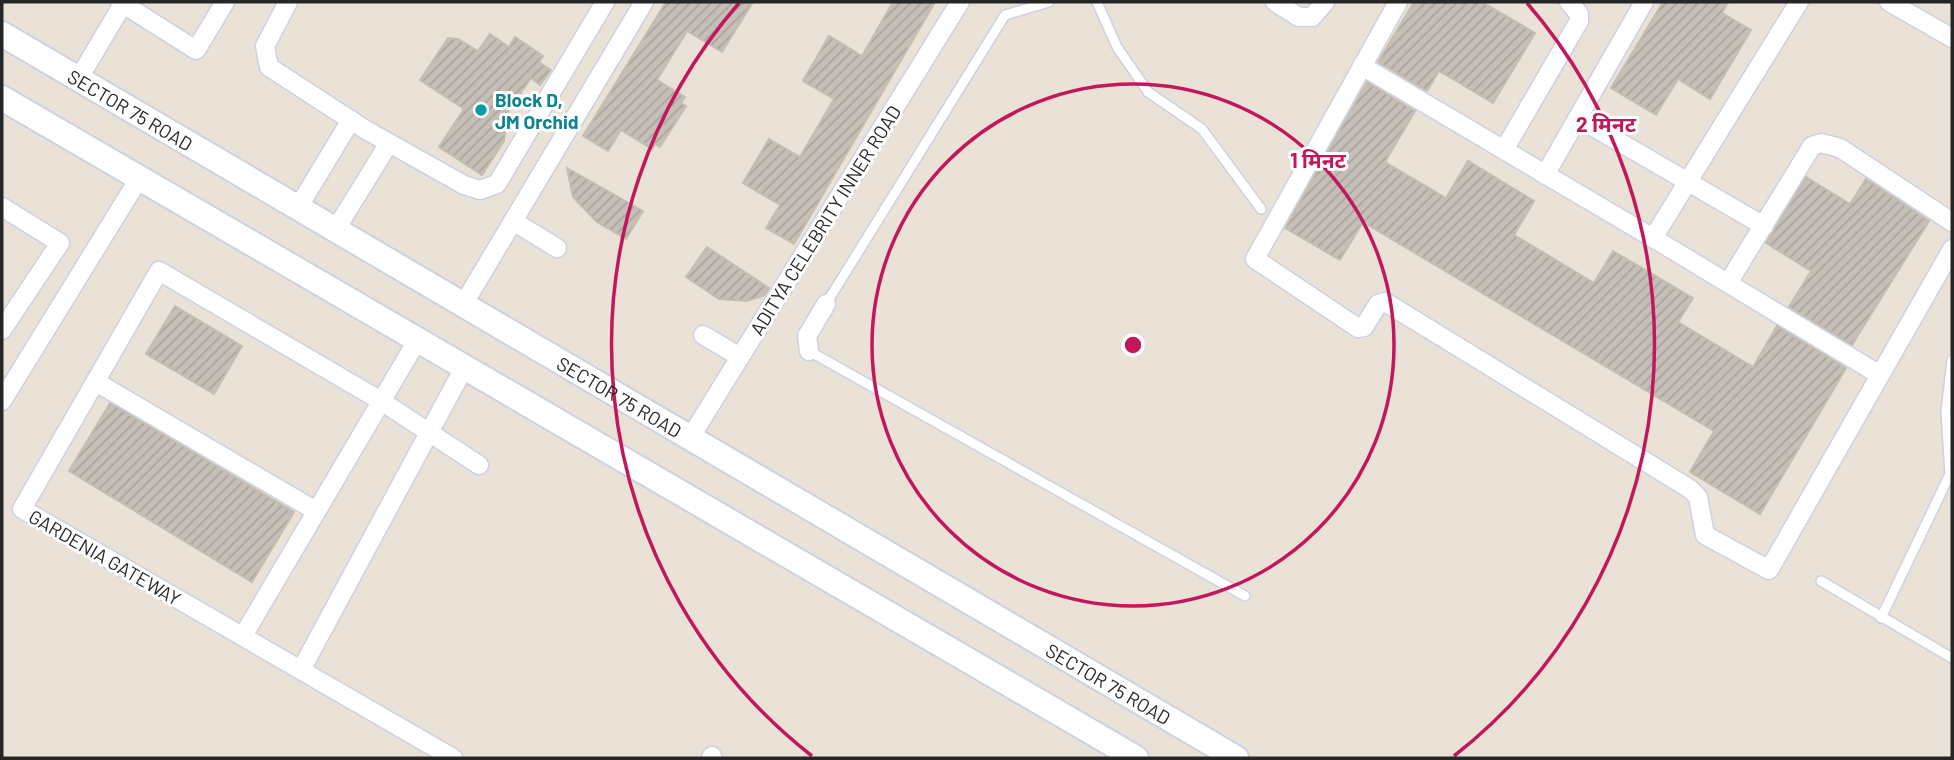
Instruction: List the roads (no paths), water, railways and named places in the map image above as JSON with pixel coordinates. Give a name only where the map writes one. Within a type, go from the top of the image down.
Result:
[{"type":"street","points":[[79,78],[121,3],[196,50],[225,2]]},
{"type":"street","points":[[288,2],[265,46],[269,67],[389,143],[472,189],[489,189],[497,184],[605,2]]},
{"type":"street","points":[[463,305],[644,2]]},
{"type":"street","name":"ADITYA CELEBRITY INNER ROAD","points":[[690,438],[960,2]]},
{"type":"street","points":[[1275,2],[1305,19],[1312,17],[1325,2]]},
{"type":"street","points":[[1398,2],[1255,260],[1360,328],[1375,306],[1385,302],[1690,489],[1698,497],[1705,535],[1769,570],[1952,249]]},
{"type":"street","points":[[1504,150],[1579,21],[1579,14],[1569,2]]},
{"type":"street","points":[[1545,175],[1644,2]]},
{"type":"street","points":[[1653,239],[1799,2]]},
{"type":"street","points":[[1889,2],[1952,38]]},
{"type":"street","name":"SECTOR 75 ROAD","points":[[2,34],[1236,758]]},
{"type":"street","points":[[1362,66],[1880,375]]},
{"type":"street","points":[[2,98],[138,180],[465,366],[1121,755]]},
{"type":"street","points":[[1578,118],[1764,226]]},
{"type":"street","points":[[299,206],[351,120]]},
{"type":"street","points":[[336,229],[389,143]]},
{"type":"street","points":[[1728,283],[1812,146],[1821,143],[1840,148],[1952,222]]},
{"type":"street","points":[[2,401],[138,180]]},
{"type":"street","points":[[2,207],[60,243],[2,330]]},
{"type":"street","points":[[513,221],[557,248]]},
{"type":"street","name":"GARDENIA GATEWAY","points":[[453,758],[22,509],[159,271],[381,401],[479,465]]},
{"type":"street","points":[[809,351],[807,336],[826,304]]},
{"type":"street","points":[[703,335],[740,357]]},
{"type":"street","points":[[243,636],[418,339]]},
{"type":"street","points":[[301,670],[465,366]]},
{"type":"street","points":[[96,382],[316,512]]},
{"type":"lane","points":[[826,304],[1005,15],[1049,2]]},
{"type":"lane","points":[[1097,2],[1117,47],[1148,92],[1202,129],[1261,209]]},
{"type":"lane","points":[[809,351],[1245,596]]},
{"type":"lane","points":[[1881,618],[1950,474],[1946,412],[1952,360]]},
{"type":"lane","points":[[1821,581],[1952,658]]},
{"type":"place","name":"Block D, JM Orchid","points":[[481,110]]}]
